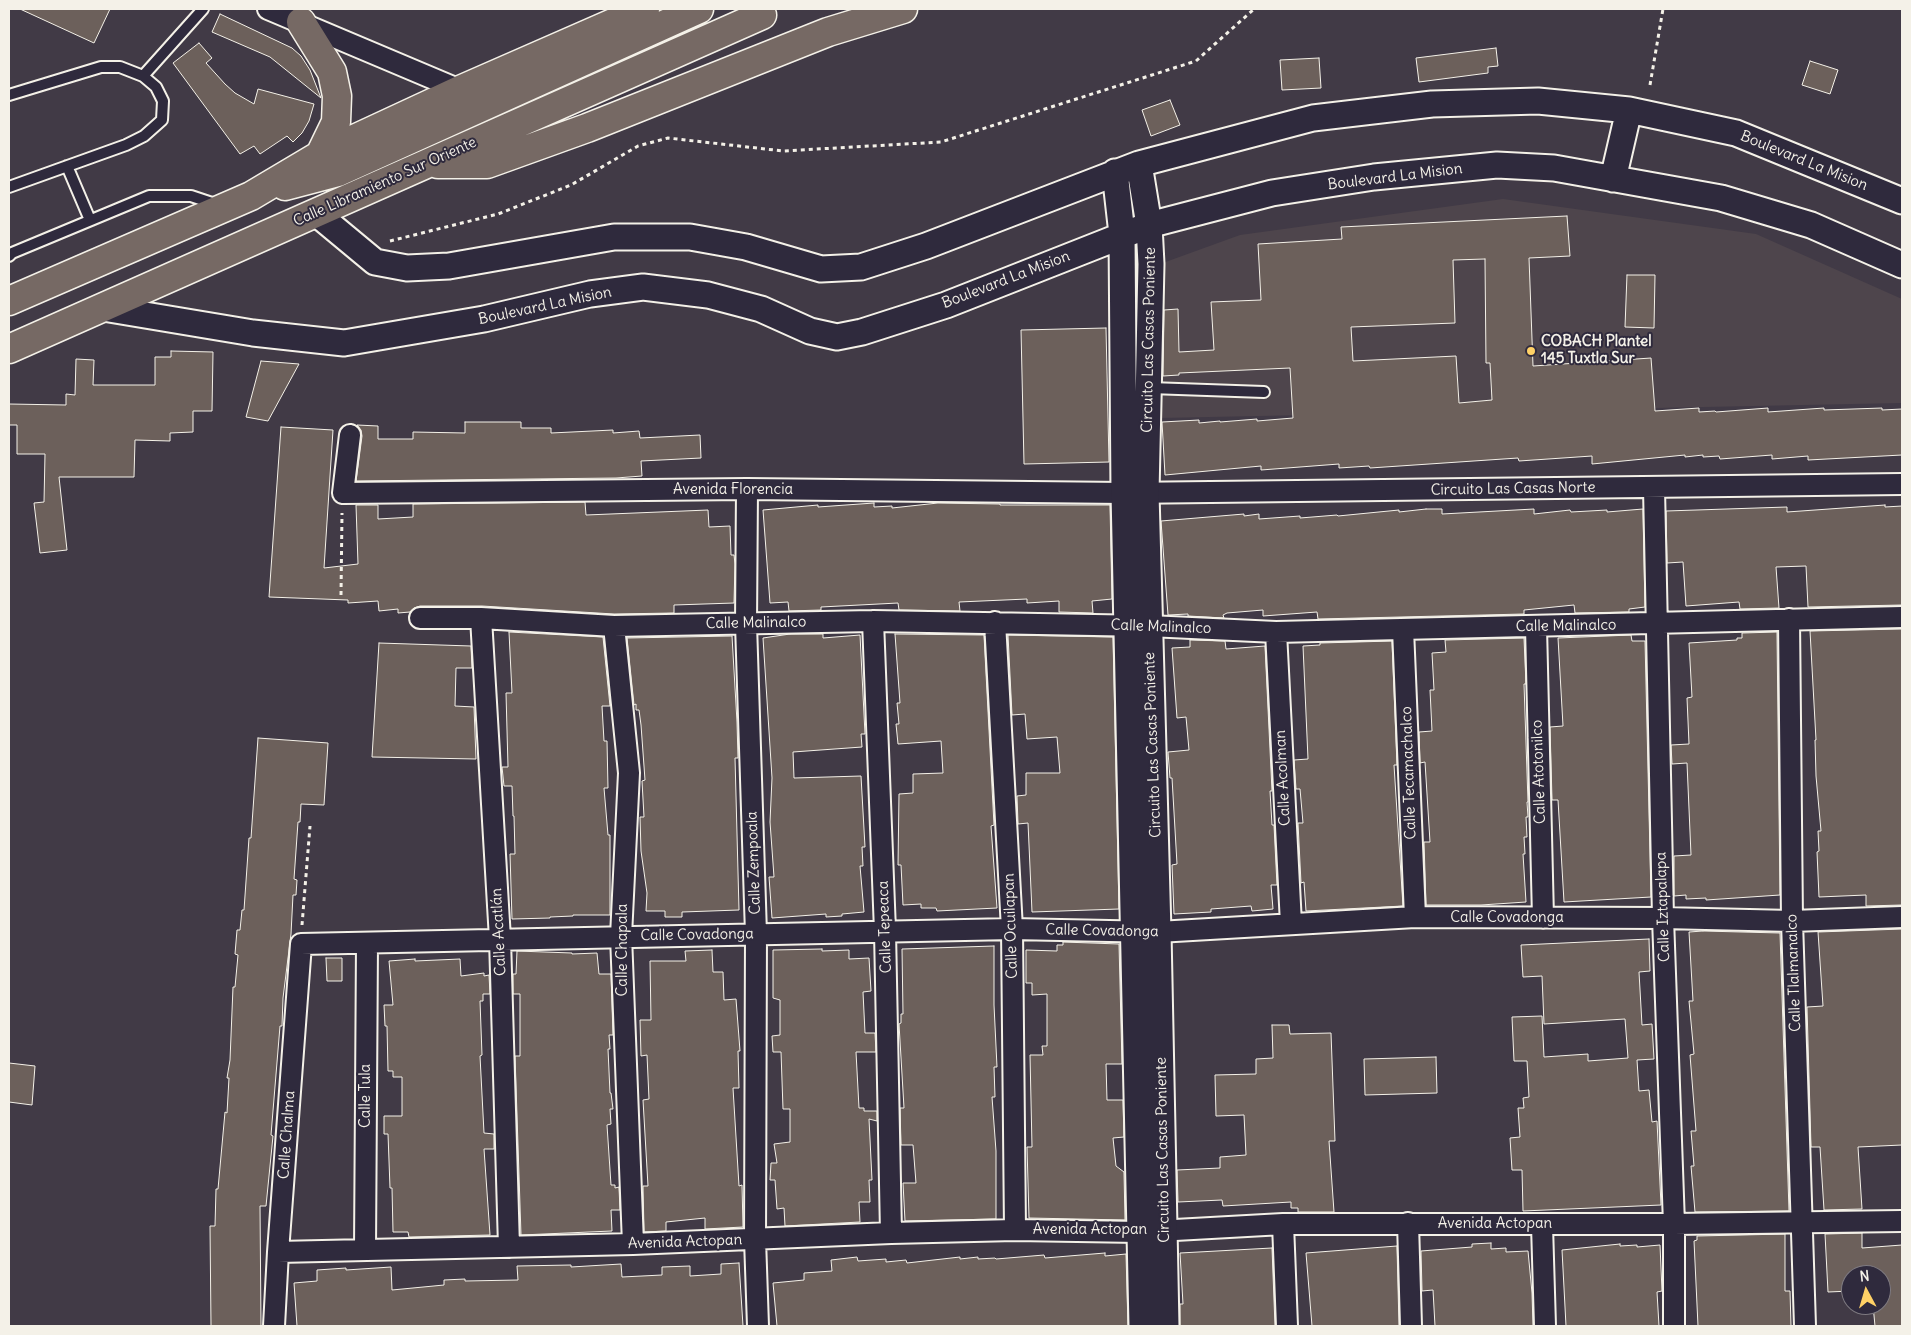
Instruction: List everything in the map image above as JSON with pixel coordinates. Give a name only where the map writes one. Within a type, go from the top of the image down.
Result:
[{"type":"main road","points":[[515,66],[610,9]]},
{"type":"main road","points":[[329,164],[460,90],[645,9]]},
{"type":"main road","points":[[9,301],[223,207],[699,9]]},
{"type":"main road","points":[[426,164],[487,164],[587,128],[828,32],[903,9]]},
{"type":"main road","name":"Calle Libramiento Sur Oriente","points":[[9,350],[762,15]]},
{"type":"main road","points":[[301,22],[332,72],[337,96],[336,122],[329,164]]},
{"type":"street","points":[[268,9],[460,90]]},
{"type":"street","name":"Boulevard La Mision","points":[[316,213],[375,262],[407,268],[449,266],[614,237],[690,238],[746,247],[821,269],[861,267],[926,246],[1139,164],[1313,118],[1432,104],[1538,101],[1629,110],[1736,133],[1902,201]]},
{"type":"street","points":[[1613,179],[1629,110]]},
{"type":"street","name":"Circuito Las Casas Poniente","points":[[1135,493],[1150,388],[1151,264],[1149,225],[1139,164]]},
{"type":"street","name":"Boulevard La Mision","points":[[103,308],[252,333],[344,343],[484,320],[590,294],[643,287],[708,295],[761,309],[810,331],[837,337],[862,332],[946,305],[1122,234],[1149,225],[1272,193],[1374,177],[1497,165],[1554,168],[1721,198],[1811,224],[1902,265]]},
{"type":"street","name":"Circuito Las Casas Poniente","points":[[1115,172],[1122,234],[1135,493],[1138,626],[1134,932],[1142,1326]]},
{"type":"street","points":[[343,492],[350,435]]},
{"type":"street","name":"Circuito Las Casas Norte","points":[[1135,493],[1902,484]]},
{"type":"street","name":"Calle Iztapalapa","points":[[1654,488],[1663,918],[1674,1224],[1674,1326]]},
{"type":"street","name":"Avenida Florencia","points":[[343,492],[747,489],[1135,493]]},
{"type":"street","name":"Calle Zempoala","points":[[747,489],[746,624],[756,934],[755,1240],[758,1326]]},
{"type":"street","name":"Calle Malinalco","points":[[420,618],[481,618],[614,626],[873,621],[994,622],[1276,632],[1656,624],[1790,619],[1902,618]]},
{"type":"street","name":"Calle Acatlán","points":[[481,618],[500,939],[509,1247]]},
{"type":"street","name":"Calle Tlalmanalco","points":[[1790,619],[1792,921],[1805,1326]]},
{"type":"street","name":"Calle Tepeaca","points":[[873,621],[885,931],[892,1233]]},
{"type":"street","name":"Calle Ocuilapan","points":[[994,622],[1012,929],[1015,1230]]},
{"type":"street","name":"Calle Chapala","points":[[614,626],[629,773],[621,936],[633,1244]]},
{"type":"street","name":"Circuito Las Casas Poniente","points":[[1138,626],[1158,932],[1166,1326]]},
{"type":"street","name":"Calle Atotonilco","points":[[1536,627],[1544,918]]},
{"type":"street","name":"Calle Tecamachalco","points":[[1403,629],[1415,917]]},
{"type":"street","name":"Calle Acolman","points":[[1276,632],[1291,924]]},
{"type":"street","name":"Calle Covadonga","points":[[301,944],[1012,929],[1158,932],[1415,917],[1663,918],[1792,921],[1902,917]]},
{"type":"street","name":"Calle Tula","points":[[365,1249],[368,943]]},
{"type":"street","name":"Calle Chalma","points":[[274,1326],[301,944]]},
{"type":"street","name":"Avenida Actopan","points":[[278,1252],[633,1244],[892,1233],[1015,1230],[1139,1232],[1283,1224],[1674,1224],[1902,1220]]},
{"type":"street","points":[[1408,1223],[1411,1326]]},
{"type":"street","points":[[1283,1224],[1287,1326]]},
{"type":"street","points":[[1542,1224],[1545,1326]]},
{"type":"lane","points":[[144,76],[203,9]]},
{"type":"lane","points":[[9,95],[101,67],[120,67],[144,76],[156,87],[163,101],[162,120],[144,136],[126,145],[9,187]]},
{"type":"lane","points":[[67,166],[90,220]]},
{"type":"lane","points":[[9,256],[12,253],[149,196],[191,196],[223,207]]},
{"type":"lane","points":[[1150,388],[1264,392]]},
{"type":"path","points":[[358,249],[498,214],[571,185],[638,146],[668,138],[783,151],[940,142],[1196,61],[1254,9]]},
{"type":"path","points":[[1650,85],[1664,9]]},
{"type":"path","points":[[341,595],[343,492]]},
{"type":"path","points":[[301,944],[310,826]]},
{"type":"shaded area","name":"COBACH Plantel 145 Tuxtla Sur","points":[[1503,199],[1756,234],[1902,299],[1902,403],[1160,418],[1160,264],[1240,235]]},
{"type":"building","points":[[20,9],[110,9],[94,43]]},
{"type":"building","points":[[220,14],[292,48],[301,56],[310,70],[321,98],[270,57],[212,32]]},
{"type":"building","points":[[199,43],[212,58],[206,63],[235,93],[254,104],[258,89],[314,104],[309,121],[302,133],[293,142],[287,136],[260,154],[254,146],[240,154],[173,63]]},
{"type":"building","points":[[1496,48],[1498,66],[1488,67],[1488,73],[1419,82],[1416,58]]},
{"type":"building","points":[[1319,58],[1321,88],[1282,90],[1280,60]]},
{"type":"building","points":[[1810,61],[1838,70],[1830,94],[1802,85]]},
{"type":"building","points":[[1170,100],[1180,125],[1151,136],[1142,110]]},
{"type":"building","points":[[1567,216],[1570,256],[1529,258],[1533,366],[1651,358],[1655,411],[1699,408],[1699,412],[1768,408],[1768,412],[1824,408],[1824,410],[1902,409],[1902,455],[1808,460],[1808,456],[1772,459],[1772,455],[1720,459],[1719,456],[1685,457],[1685,455],[1592,464],[1592,456],[1519,461],[1518,458],[1370,468],[1369,466],[1339,468],[1339,464],[1261,470],[1261,466],[1165,475],[1162,422],[1199,420],[1199,423],[1293,418],[1290,368],[1179,373],[1179,375],[1163,376],[1164,310],[1178,309],[1179,352],[1214,350],[1211,302],[1261,300],[1258,244],[1342,239],[1341,227]],"holes":[[[1485,259],[1486,363],[1490,363],[1492,400],[1459,403],[1456,356],[1353,361],[1351,327],[1455,323],[1453,260]]]},
{"type":"building","points":[[1627,275],[1655,275],[1654,328],[1625,327]]},
{"type":"building","points":[[1106,328],[1109,462],[1024,464],[1021,330]]},
{"type":"building","points":[[171,351],[213,352],[212,411],[193,411],[193,432],[170,433],[170,441],[135,440],[134,477],[59,477],[67,550],[40,553],[34,503],[44,502],[45,454],[17,454],[17,425],[9,425],[9,404],[66,405],[66,394],[75,395],[76,359],[94,360],[93,385],[155,385],[155,357],[171,357]]},
{"type":"building","points":[[261,361],[299,364],[268,421],[246,417]]},
{"type":"building","points":[[465,422],[521,422],[521,428],[551,428],[551,433],[613,430],[613,433],[639,431],[640,438],[700,435],[701,458],[641,461],[642,476],[616,478],[356,481],[362,436],[361,430],[357,425],[378,426],[378,439],[413,439],[413,432],[465,433]]},
{"type":"building","points":[[281,427],[333,430],[324,568],[358,564],[356,505],[378,505],[378,519],[413,517],[413,504],[585,502],[586,515],[708,510],[709,527],[730,526],[731,555],[734,555],[735,564],[734,603],[674,605],[674,613],[614,614],[482,606],[420,606],[410,612],[398,613],[398,609],[379,611],[378,601],[348,603],[348,600],[269,597]]},
{"type":"building","points":[[874,503],[874,507],[892,506],[892,508],[938,503],[1110,505],[1112,599],[1092,601],[1093,613],[1059,612],[1059,601],[1027,603],[1027,599],[959,602],[960,611],[899,610],[898,603],[821,607],[821,610],[789,611],[788,602],[770,603],[763,510],[818,505],[818,507]]},
{"type":"building","points":[[1885,505],[1885,507],[1902,506],[1902,605],[1808,607],[1806,566],[1776,567],[1779,608],[1740,609],[1739,602],[1686,606],[1683,562],[1667,563],[1666,511],[1787,507],[1787,512]]},
{"type":"building","points":[[1442,509],[1442,514],[1534,509],[1534,514],[1570,510],[1571,512],[1607,510],[1607,512],[1643,509],[1645,607],[1629,609],[1629,612],[1575,613],[1574,605],[1524,610],[1524,614],[1318,619],[1317,612],[1263,616],[1263,610],[1227,613],[1223,615],[1224,618],[1188,616],[1188,614],[1168,615],[1161,521],[1244,514],[1244,516],[1259,514],[1259,519],[1300,516],[1300,518]]},
{"type":"building","points":[[1902,629],[1902,905],[1866,906],[1866,895],[1819,897],[1817,852],[1819,851],[1818,831],[1821,831],[1816,776],[1810,631]]},
{"type":"building","points":[[509,632],[603,637],[610,706],[602,706],[604,741],[607,741],[608,788],[604,788],[608,835],[610,835],[610,915],[573,915],[512,919],[510,854],[515,854],[514,816],[512,786],[504,786],[502,767],[508,767],[506,693],[512,693]]},
{"type":"building","points":[[1777,632],[1780,895],[1706,900],[1706,898],[1686,899],[1686,895],[1674,896],[1674,856],[1691,855],[1687,763],[1672,764],[1671,745],[1689,744],[1687,698],[1692,697],[1689,643],[1737,640],[1737,638],[1742,638],[1742,633]]},
{"type":"building","points":[[790,634],[823,634],[823,638],[860,635],[865,734],[861,734],[862,747],[793,752],[794,778],[861,776],[865,847],[862,847],[863,866],[860,866],[864,912],[842,914],[842,916],[826,917],[826,914],[772,918],[769,877],[774,877],[770,822],[772,778],[763,638]]},
{"type":"building","points":[[895,634],[984,635],[994,825],[991,826],[997,908],[937,911],[936,908],[921,908],[921,904],[903,905],[901,865],[898,865],[899,794],[913,793],[913,774],[943,773],[941,741],[898,744],[896,724],[899,724],[897,703],[900,703]]},
{"type":"building","points":[[1008,635],[1113,637],[1119,909],[1032,912],[1028,823],[1018,824],[1017,796],[1026,795],[1026,773],[1060,773],[1057,737],[1027,739],[1025,714],[1012,715]]},
{"type":"building","points":[[1631,635],[1632,641],[1645,641],[1651,897],[1564,902],[1558,800],[1552,800],[1550,727],[1563,726],[1558,638]]},
{"type":"building","points":[[732,636],[738,758],[735,758],[739,910],[682,912],[682,917],[665,917],[665,911],[646,911],[647,893],[641,851],[640,817],[644,817],[642,781],[645,780],[641,725],[639,710],[636,710],[636,704],[634,705],[627,638]]},
{"type":"building","points":[[1524,638],[1528,802],[1528,817],[1526,817],[1527,837],[1524,837],[1525,854],[1523,854],[1526,902],[1481,905],[1426,905],[1424,842],[1430,842],[1425,762],[1420,763],[1419,732],[1432,731],[1430,690],[1434,690],[1432,653],[1446,652],[1445,640]]},
{"type":"building","points":[[1190,640],[1225,641],[1226,649],[1265,646],[1272,791],[1270,791],[1277,885],[1271,885],[1273,909],[1252,911],[1251,906],[1211,909],[1211,912],[1174,914],[1172,865],[1177,864],[1172,778],[1170,778],[1168,752],[1189,750],[1186,717],[1177,718],[1172,648],[1190,647]]},
{"type":"building","points":[[1392,641],[1397,765],[1394,765],[1403,906],[1306,911],[1304,882],[1301,883],[1298,823],[1303,823],[1300,789],[1296,789],[1294,760],[1308,759],[1303,646],[1320,645],[1320,643]]},
{"type":"building","points":[[379,643],[471,646],[472,668],[456,668],[455,706],[474,707],[476,759],[372,757]]},
{"type":"building","points":[[258,738],[328,743],[324,805],[301,804],[300,822],[298,822],[294,879],[297,880],[296,895],[293,895],[282,1026],[280,1026],[271,1135],[273,1136],[266,1206],[260,1206],[261,1326],[211,1326],[210,1226],[215,1226],[216,1189],[218,1189],[225,1112],[227,1113],[229,1078],[227,1078],[230,1060],[233,987],[235,987],[238,955],[235,954],[237,930],[240,930],[242,910],[244,910]]},
{"type":"building","points":[[1902,929],[1902,1145],[1858,1147],[1862,1209],[1824,1210],[1820,1147],[1811,1147],[1807,1007],[1823,1006],[1818,932]]},
{"type":"building","points":[[1689,932],[1780,933],[1789,1211],[1695,1212],[1691,1166],[1694,1166],[1691,1131],[1696,1131],[1690,1055],[1694,1054],[1689,1001],[1693,1001]]},
{"type":"building","points":[[1649,939],[1650,971],[1639,972],[1642,1025],[1652,1024],[1654,1059],[1637,1060],[1639,1091],[1649,1090],[1652,1122],[1657,1121],[1661,1205],[1523,1211],[1522,1170],[1512,1170],[1510,1138],[1520,1137],[1518,1108],[1524,1108],[1523,1098],[1529,1097],[1527,1061],[1514,1061],[1512,1017],[1542,1016],[1544,1057],[1588,1054],[1588,1061],[1628,1058],[1625,1019],[1544,1024],[1542,976],[1523,977],[1521,945]]},
{"type":"building","points":[[1063,942],[1119,944],[1122,1064],[1106,1064],[1107,1100],[1123,1100],[1124,1137],[1113,1138],[1116,1166],[1124,1172],[1125,1220],[1029,1218],[1027,1147],[1032,1147],[1030,1055],[1043,1055],[1042,1046],[1047,1046],[1047,994],[1032,995],[1032,983],[1026,983],[1026,950],[1057,951],[1057,945],[1063,945]]},
{"type":"building","points":[[994,946],[997,1067],[994,1067],[995,1097],[992,1097],[996,1151],[996,1219],[905,1221],[903,1183],[916,1183],[913,1145],[901,1145],[900,1108],[904,1108],[899,1024],[901,1023],[901,1014],[903,1014],[902,949]]},
{"type":"building","points":[[822,949],[822,951],[849,950],[849,959],[869,958],[871,991],[863,992],[865,1033],[875,1033],[876,1052],[856,1052],[859,1108],[864,1108],[864,1111],[877,1111],[877,1121],[869,1119],[872,1180],[869,1180],[870,1202],[859,1202],[860,1222],[785,1226],[784,1208],[777,1209],[775,1180],[770,1180],[771,1163],[777,1163],[774,1144],[790,1142],[790,1109],[783,1109],[781,1052],[773,1052],[772,1036],[780,1035],[780,1000],[773,998],[773,950]]},
{"type":"building","points":[[712,950],[713,972],[723,972],[724,1000],[736,999],[740,1051],[738,1051],[739,1088],[733,1088],[739,1186],[742,1185],[743,1227],[705,1229],[705,1218],[666,1222],[666,1231],[644,1232],[643,1186],[648,1186],[643,1100],[649,1099],[647,1055],[641,1056],[640,1020],[651,1020],[650,961],[686,961],[685,951]]},
{"type":"building","points":[[517,951],[572,954],[597,953],[599,974],[611,974],[613,1035],[609,1035],[610,1049],[608,1049],[610,1093],[613,1109],[610,1109],[611,1124],[607,1125],[611,1185],[615,1185],[615,1188],[619,1187],[620,1210],[611,1210],[612,1231],[521,1235],[515,1056],[520,1056],[520,994],[513,994],[513,974],[516,974]]},
{"type":"building","points":[[326,958],[342,958],[342,981],[327,981]]},
{"type":"building","points":[[415,959],[415,961],[460,959],[461,976],[484,973],[484,976],[489,975],[490,994],[483,994],[483,1001],[480,1001],[482,1055],[480,1056],[484,1133],[494,1134],[494,1149],[484,1149],[490,1235],[409,1237],[408,1232],[393,1232],[388,1134],[384,1134],[384,1116],[402,1116],[402,1077],[393,1077],[393,1071],[388,1071],[387,1026],[385,1026],[384,1005],[393,1005],[389,961]]},
{"type":"building","points":[[1272,1025],[1289,1025],[1290,1034],[1331,1033],[1335,1141],[1329,1141],[1334,1212],[1298,1212],[1298,1208],[1291,1208],[1291,1202],[1223,1206],[1222,1200],[1178,1202],[1177,1170],[1220,1168],[1220,1157],[1246,1155],[1244,1115],[1216,1116],[1215,1075],[1256,1074],[1256,1059],[1273,1058]]},
{"type":"building","points":[[1436,1057],[1437,1093],[1365,1095],[1364,1059]]},
{"type":"building","points":[[9,1063],[35,1066],[32,1105],[9,1102]]},
{"type":"building","points":[[1862,1233],[1862,1248],[1902,1245],[1902,1326],[1875,1326],[1874,1315],[1891,1315],[1891,1265],[1841,1265],[1841,1291],[1828,1292],[1825,1234]]},
{"type":"building","points":[[1785,1234],[1785,1291],[1790,1291],[1791,1326],[1698,1326],[1694,1241],[1697,1240],[1697,1236]]},
{"type":"building","points":[[1491,1243],[1491,1249],[1506,1248],[1506,1252],[1528,1251],[1533,1326],[1435,1326],[1433,1290],[1422,1291],[1421,1251],[1472,1247],[1472,1244]]},
{"type":"building","points":[[1620,1244],[1620,1246],[1637,1245],[1637,1247],[1660,1245],[1662,1291],[1657,1292],[1659,1326],[1566,1326],[1562,1250]]},
{"type":"building","points":[[1397,1246],[1399,1326],[1312,1326],[1306,1253]]},
{"type":"building","points":[[1272,1248],[1275,1326],[1180,1326],[1180,1304],[1183,1304],[1180,1253]]},
{"type":"building","points":[[1105,1253],[1105,1256],[1126,1254],[1128,1326],[777,1326],[773,1283],[804,1280],[804,1273],[832,1271],[831,1260],[857,1257],[858,1261],[886,1259],[886,1262],[906,1260],[907,1263],[960,1257],[960,1259],[978,1257],[978,1259],[996,1259],[1044,1255],[1045,1258]]},
{"type":"building","points":[[739,1263],[743,1326],[297,1326],[294,1283],[317,1281],[317,1270],[391,1267],[392,1290],[444,1285],[444,1280],[518,1280],[517,1266],[571,1265],[571,1267],[621,1264],[622,1277],[662,1275],[662,1267],[690,1266],[690,1276],[721,1274],[721,1264]]},
{"type":"place","name":"COBACH Plantel 145 Tuxtla Sur","points":[[1531,351]]}]
